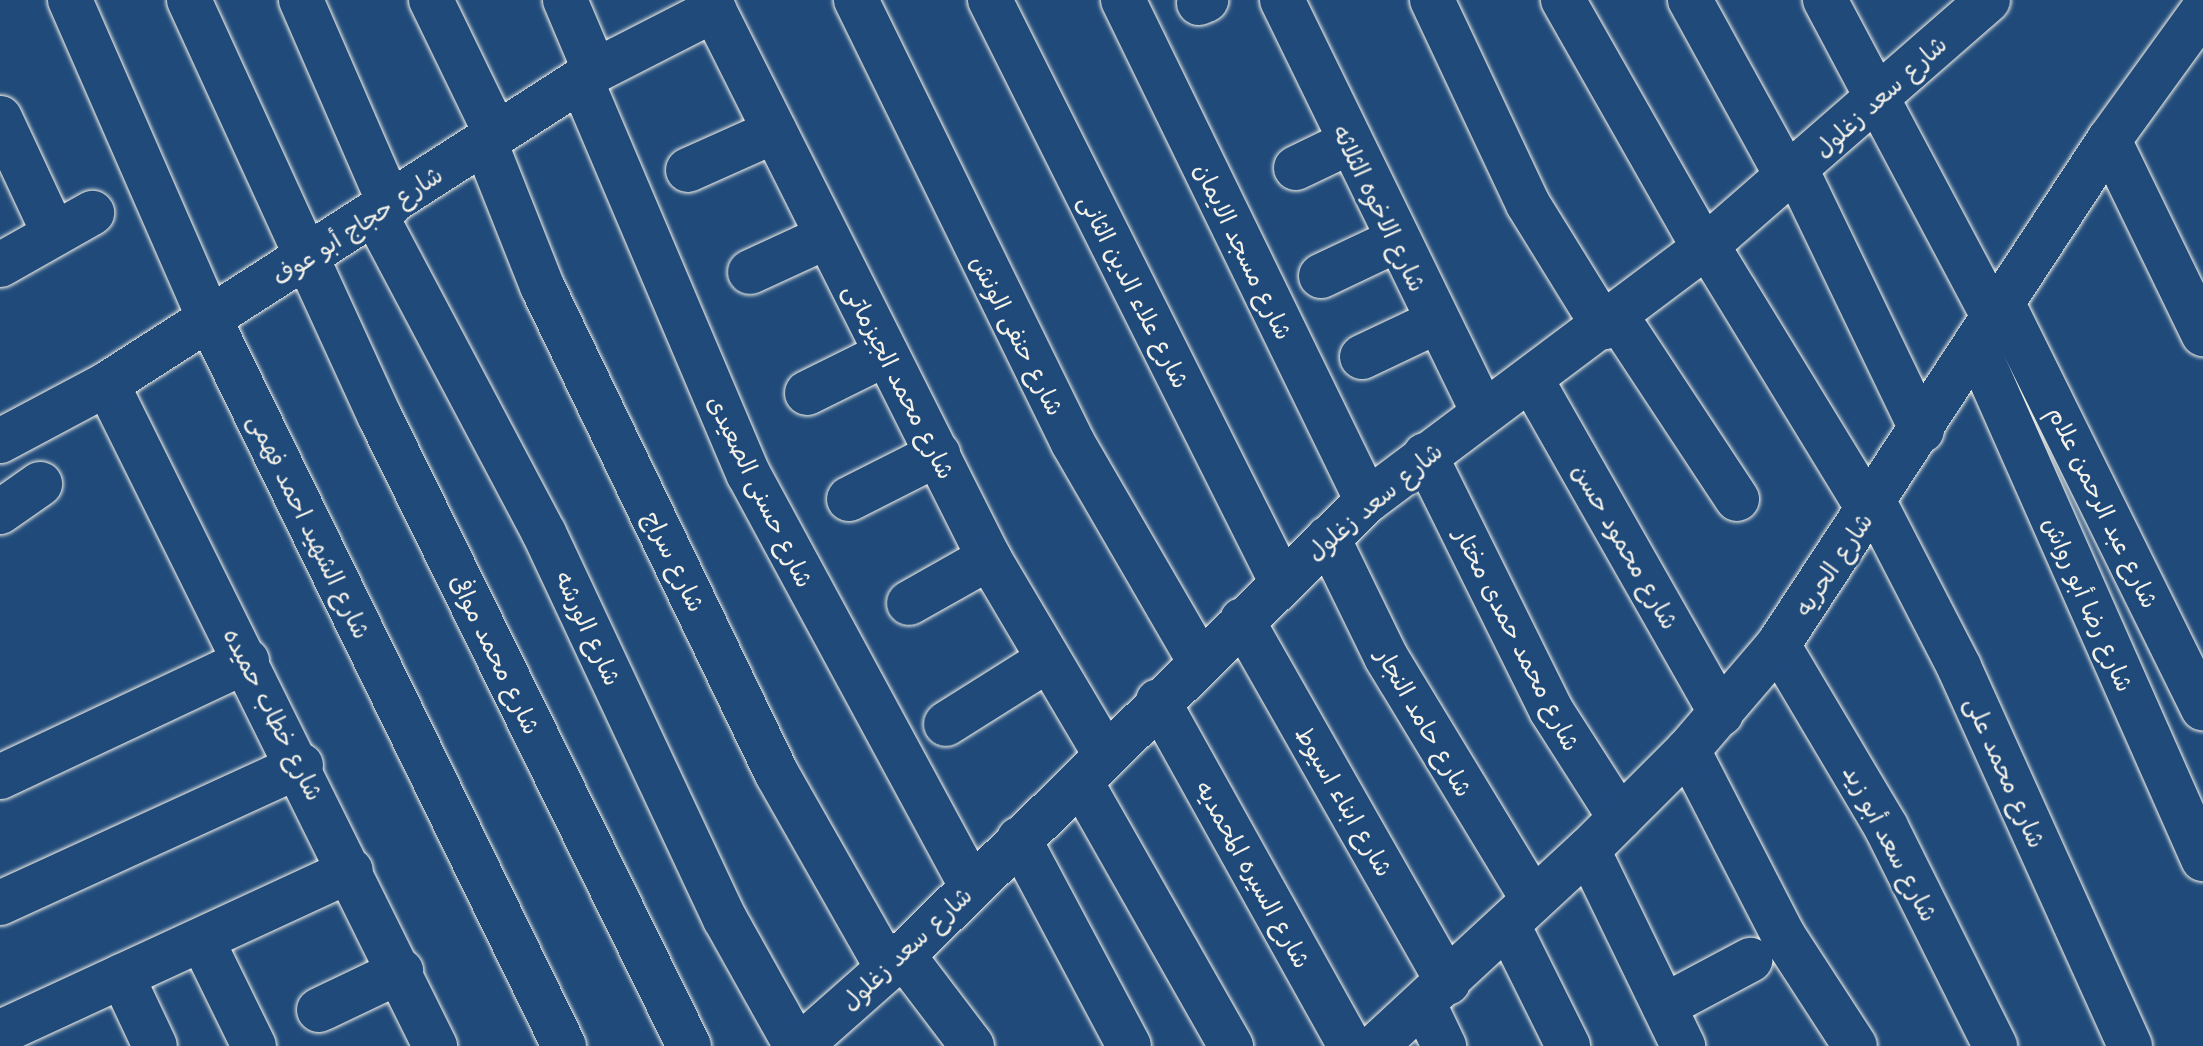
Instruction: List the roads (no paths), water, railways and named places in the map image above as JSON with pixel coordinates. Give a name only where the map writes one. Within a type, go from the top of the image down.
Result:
[{"type":"street","name":"شارع الشهيد احمد فهمى","points":[[70,0],[209,318],[564,1046]]},
{"type":"street","name":"شارع محمد موافى","points":[[189,0],[306,259],[689,1046]]},
{"type":"street","name":"شارع الورشه","points":[[301,0],[382,210],[544,533],[725,919],[798,1046]]},
{"type":"street","name":"شارع سراج","points":[[431,0],[491,138],[542,286],[777,774],[895,962],[972,1046]]},
{"type":"street","name":"شارع حسنى الصعيدى","points":[[565,0],[588,76],[749,475],[972,887]]},
{"type":"street","name":"شارع حنفى الونش","points":[[856,0],[1073,443],[1199,660]]},
{"type":"street","name":"شارع علاء الدين الثانى","points":[[990,0],[1281,581]]},
{"type":"street","name":"شارع مسجد الايمان","points":[[1123,0],[1367,501]]},
{"type":"street","name":"شارع الاخوه الثلاثه","points":[[1282,0],[1395,241],[1483,413]]},
{"type":"street","points":[[1432,0],[1528,204],[1737,499]]},
{"type":"street","name":"شارع محمد على","points":[[1563,0],[1706,247],[1872,506],[1959,667],[2130,1046]]},
{"type":"street","points":[[1690,0],[1792,175],[1922,431]]},
{"type":"street","points":[[1825,0],[1992,325]]},
{"type":"street","name":"شارع سعد زغلول","points":[[798,1046],[895,962],[1199,660],[1367,501],[1425,455],[1610,322],[1706,247],[1792,175],[1988,0]]},
{"type":"street","name":"شارع حجاج أبو عوف","points":[[0,441],[107,384],[588,76],[712,5]]},
{"type":"street","name":"شارع محمد الجيزماتى","points":[[712,5],[989,558],[1046,661],[1093,768],[1231,1046]]},
{"type":"street","name":"شارع الحريه","points":[[1376,1046],[1588,850],[1688,750],[1778,645],[1992,325],[2109,140],[2199,29]]},
{"type":"street","points":[[0,118],[54,234]]},
{"type":"street","points":[[688,170],[775,131]]},
{"type":"street","points":[[2109,140],[2203,334]]},
{"type":"street","points":[[1296,168],[1348,143]]},
{"type":"street","points":[[0,265],[92,213]]},
{"type":"street","points":[[750,272],[826,237]]},
{"type":"street","points":[[1321,276],[1395,241]]},
{"type":"street","points":[[1362,357],[1436,322]]},
{"type":"street","name":"شارع عبد الرحمن علام","points":[[1992,325],[2203,709]]},
{"type":"street","name":"شارع رضا أبو رواش","points":[[1992,325],[2203,859]]},
{"type":"street","points":[[807,393],[886,354]]},
{"type":"street","name":"شارع محمود حسن","points":[[1531,379],[1721,714]]},
{"type":"street","name":"شارع خطاب حميده","points":[[107,384],[301,765],[435,1046]]},
{"type":"street","points":[[849,499],[938,454]]},
{"type":"street","name":"شارع محمد حمدى مختار","points":[[1425,455],[1551,710],[1620,818]]},
{"type":"street","points":[[0,512],[40,484]]},
{"type":"street","name":"شارع حامد النجار","points":[[1328,538],[1386,657],[1521,914],[1568,1046]]},
{"type":"street","points":[[909,603],[989,558]]},
{"type":"street","name":"شارع ابناء اسيوط","points":[[1242,620],[1436,993],[1444,1046]]},
{"type":"street","name":"شارع سعد أبو زيد","points":[[1778,645],[1886,827],[1995,1046]]},
{"type":"street","points":[[0,777],[247,661]]},
{"type":"street","points":[[946,724],[1046,661]]},
{"type":"street","name":"شارع السيره المحمديه","points":[[1158,701],[1350,1046]]},
{"type":"street","points":[[1688,750],[1783,935],[1855,1046]]},
{"type":"street","points":[[0,903],[301,765]]},
{"type":"street","points":[[1019,839],[1129,1046]]},
{"type":"street","points":[[1588,850],[1683,1046]]},
{"type":"street","points":[[4,1034],[351,870]]},
{"type":"street","points":[[202,940],[254,1046]]},
{"type":"street","points":[[1664,1006],[1750,960]]},
{"type":"street","points":[[319,1010],[401,971]]},
{"type":"street","points":[[122,976],[155,1046]]}]
